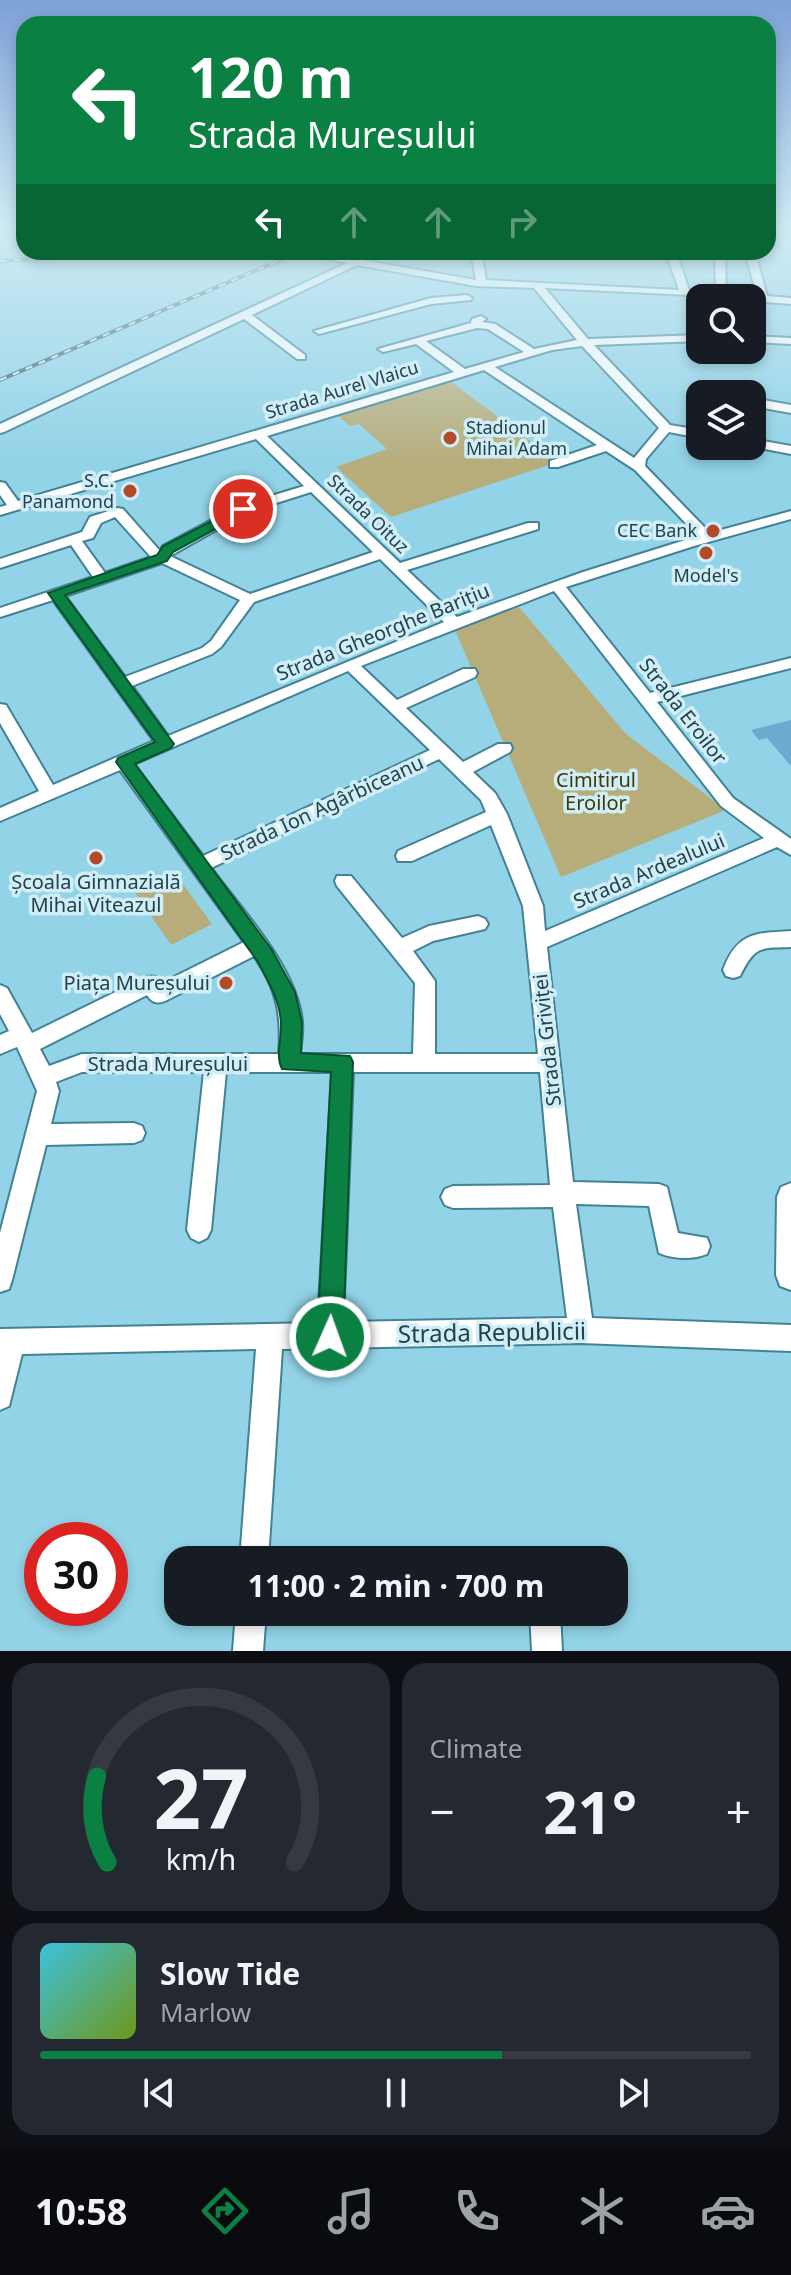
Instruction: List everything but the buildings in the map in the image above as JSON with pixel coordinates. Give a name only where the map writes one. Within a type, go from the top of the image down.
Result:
[{"type":"main road","points":[[791,1197],[791,1275]]},
{"type":"street","points":[[0,429],[261,308]]},
{"type":"street","points":[[319,331],[405,308]]},
{"type":"street","points":[[481,308],[485,323]]},
{"type":"street","points":[[557,308],[666,428],[686,432]]},
{"type":"street","points":[[246,315],[284,350],[301,357]]},
{"type":"street","points":[[383,349],[485,323],[532,352]]},
{"type":"street","name":"Strada Aurel Vlaicu","points":[[0,511],[532,352],[585,342],[686,338]]},
{"type":"street","points":[[417,340],[463,373]]},
{"type":"street","points":[[766,340],[791,341]]},
{"type":"street","points":[[485,366],[604,447],[639,467],[708,538]]},
{"type":"street","points":[[766,405],[791,409]]},
{"type":"street","points":[[639,467],[640,458],[666,428]]},
{"type":"street","name":"Strada Oituz","points":[[258,434],[453,622]]},
{"type":"street","points":[[766,446],[791,450]]},
{"type":"street","points":[[554,464],[604,447]]},
{"type":"street","points":[[0,486],[16,507]]},
{"type":"street","points":[[0,613],[162,558],[168,549],[243,509],[313,487]]},
{"type":"street","points":[[0,564],[88,535],[95,520],[118,512],[153,553],[249,599]]},
{"type":"street","name":"Strada Gheorghe Barițiu","points":[[0,815],[453,622],[557,585],[790,514]]},
{"type":"street","points":[[399,568],[533,526]]},
{"type":"street","points":[[74,540],[101,577]]},
{"type":"street","points":[[123,684],[207,651],[216,644],[249,599],[382,554]]},
{"type":"street","name":"Strada Eroilor","points":[[557,585],[727,802],[785,844]]},
{"type":"street","points":[[56,593],[165,744]]},
{"type":"street","points":[[646,699],[791,663]]},
{"type":"street","name":"Strada Griviței","points":[[351,665],[482,789],[498,814],[533,906],[563,1194],[581,1330]]},
{"type":"street","points":[[395,707],[469,673]]},
{"type":"street","points":[[0,709],[50,794]]},
{"type":"street","points":[[462,770],[504,748]]},
{"type":"street","name":"Strada Ion Agârbiceanu","points":[[201,865],[442,751]]},
{"type":"street","name":"Strada Ion Agârbiceanu","points":[[124,762],[257,945],[284,992],[292,1022],[289,1063]]},
{"type":"street","points":[[405,856],[498,814]]},
{"type":"street","name":"Strada Ardealului","points":[[537,943],[785,844]]},
{"type":"street","points":[[344,881],[425,981],[424,1063]]},
{"type":"street","points":[[399,949],[429,934],[478,924]]},
{"type":"street","points":[[733,970],[737,953],[744,946],[755,941],[791,939]]},
{"type":"street","points":[[0,1045],[24,1040],[151,984],[158,995],[257,945]]},
{"type":"street","points":[[0,994],[44,1077],[48,1091],[1,1271]]},
{"type":"street","points":[[330,1337],[343,1062]]},
{"type":"street","name":"Strada Mureșului","points":[[44,1077],[82,1063],[550,1063]]},
{"type":"street","points":[[199,1230],[216,1063]]},
{"type":"street","points":[[37,1135],[134,1133]]},
{"type":"street","points":[[453,1197],[659,1195],[668,1245],[698,1246]]},
{"type":"street","name":"Strada Republicii","points":[[6,1342],[581,1330],[791,1338]]},
{"type":"street","points":[[255,1546],[270,1337]]},
{"type":"street","points":[[0,1397],[6,1342]]},
{"type":"street","points":[[248,1651],[250,1626]]},
{"type":"street","points":[[546,1626],[547,1651]]},
{"type":"green space","name":"Stadionul Mihai Adam","points":[[450,381],[558,462],[391,517],[336,467],[387,449],[359,424],[350,426],[337,415]]},
{"type":"green space","name":"Cimitirul Eroilor","points":[[519,607],[626,734],[726,810],[561,877],[455,630]]},
{"type":"green space","points":[[174,872],[212,924],[171,945],[134,891]]},
{"type":"railway","points":[[0,380],[168,308]]},
{"type":"place","name":"Stadionul Mihai Adam","points":[[450,438]]},
{"type":"place","name":"S.C. Panamond","points":[[130,491]]},
{"type":"place","name":"CEC Bank","points":[[713,531]]},
{"type":"place","name":"Model's","points":[[706,553]]},
{"type":"place","name":"Școala Gimnazială Mihai Viteazul","points":[[96,858]]},
{"type":"place","name":"Piața Mureșului","points":[[226,983]]},
{"type":"route","points":[[243,509],[168,549],[162,558],[56,593],[165,744],[124,762],[265,956],[284,992],[292,1022],[289,1063],[343,1062],[330,1337]]}]
